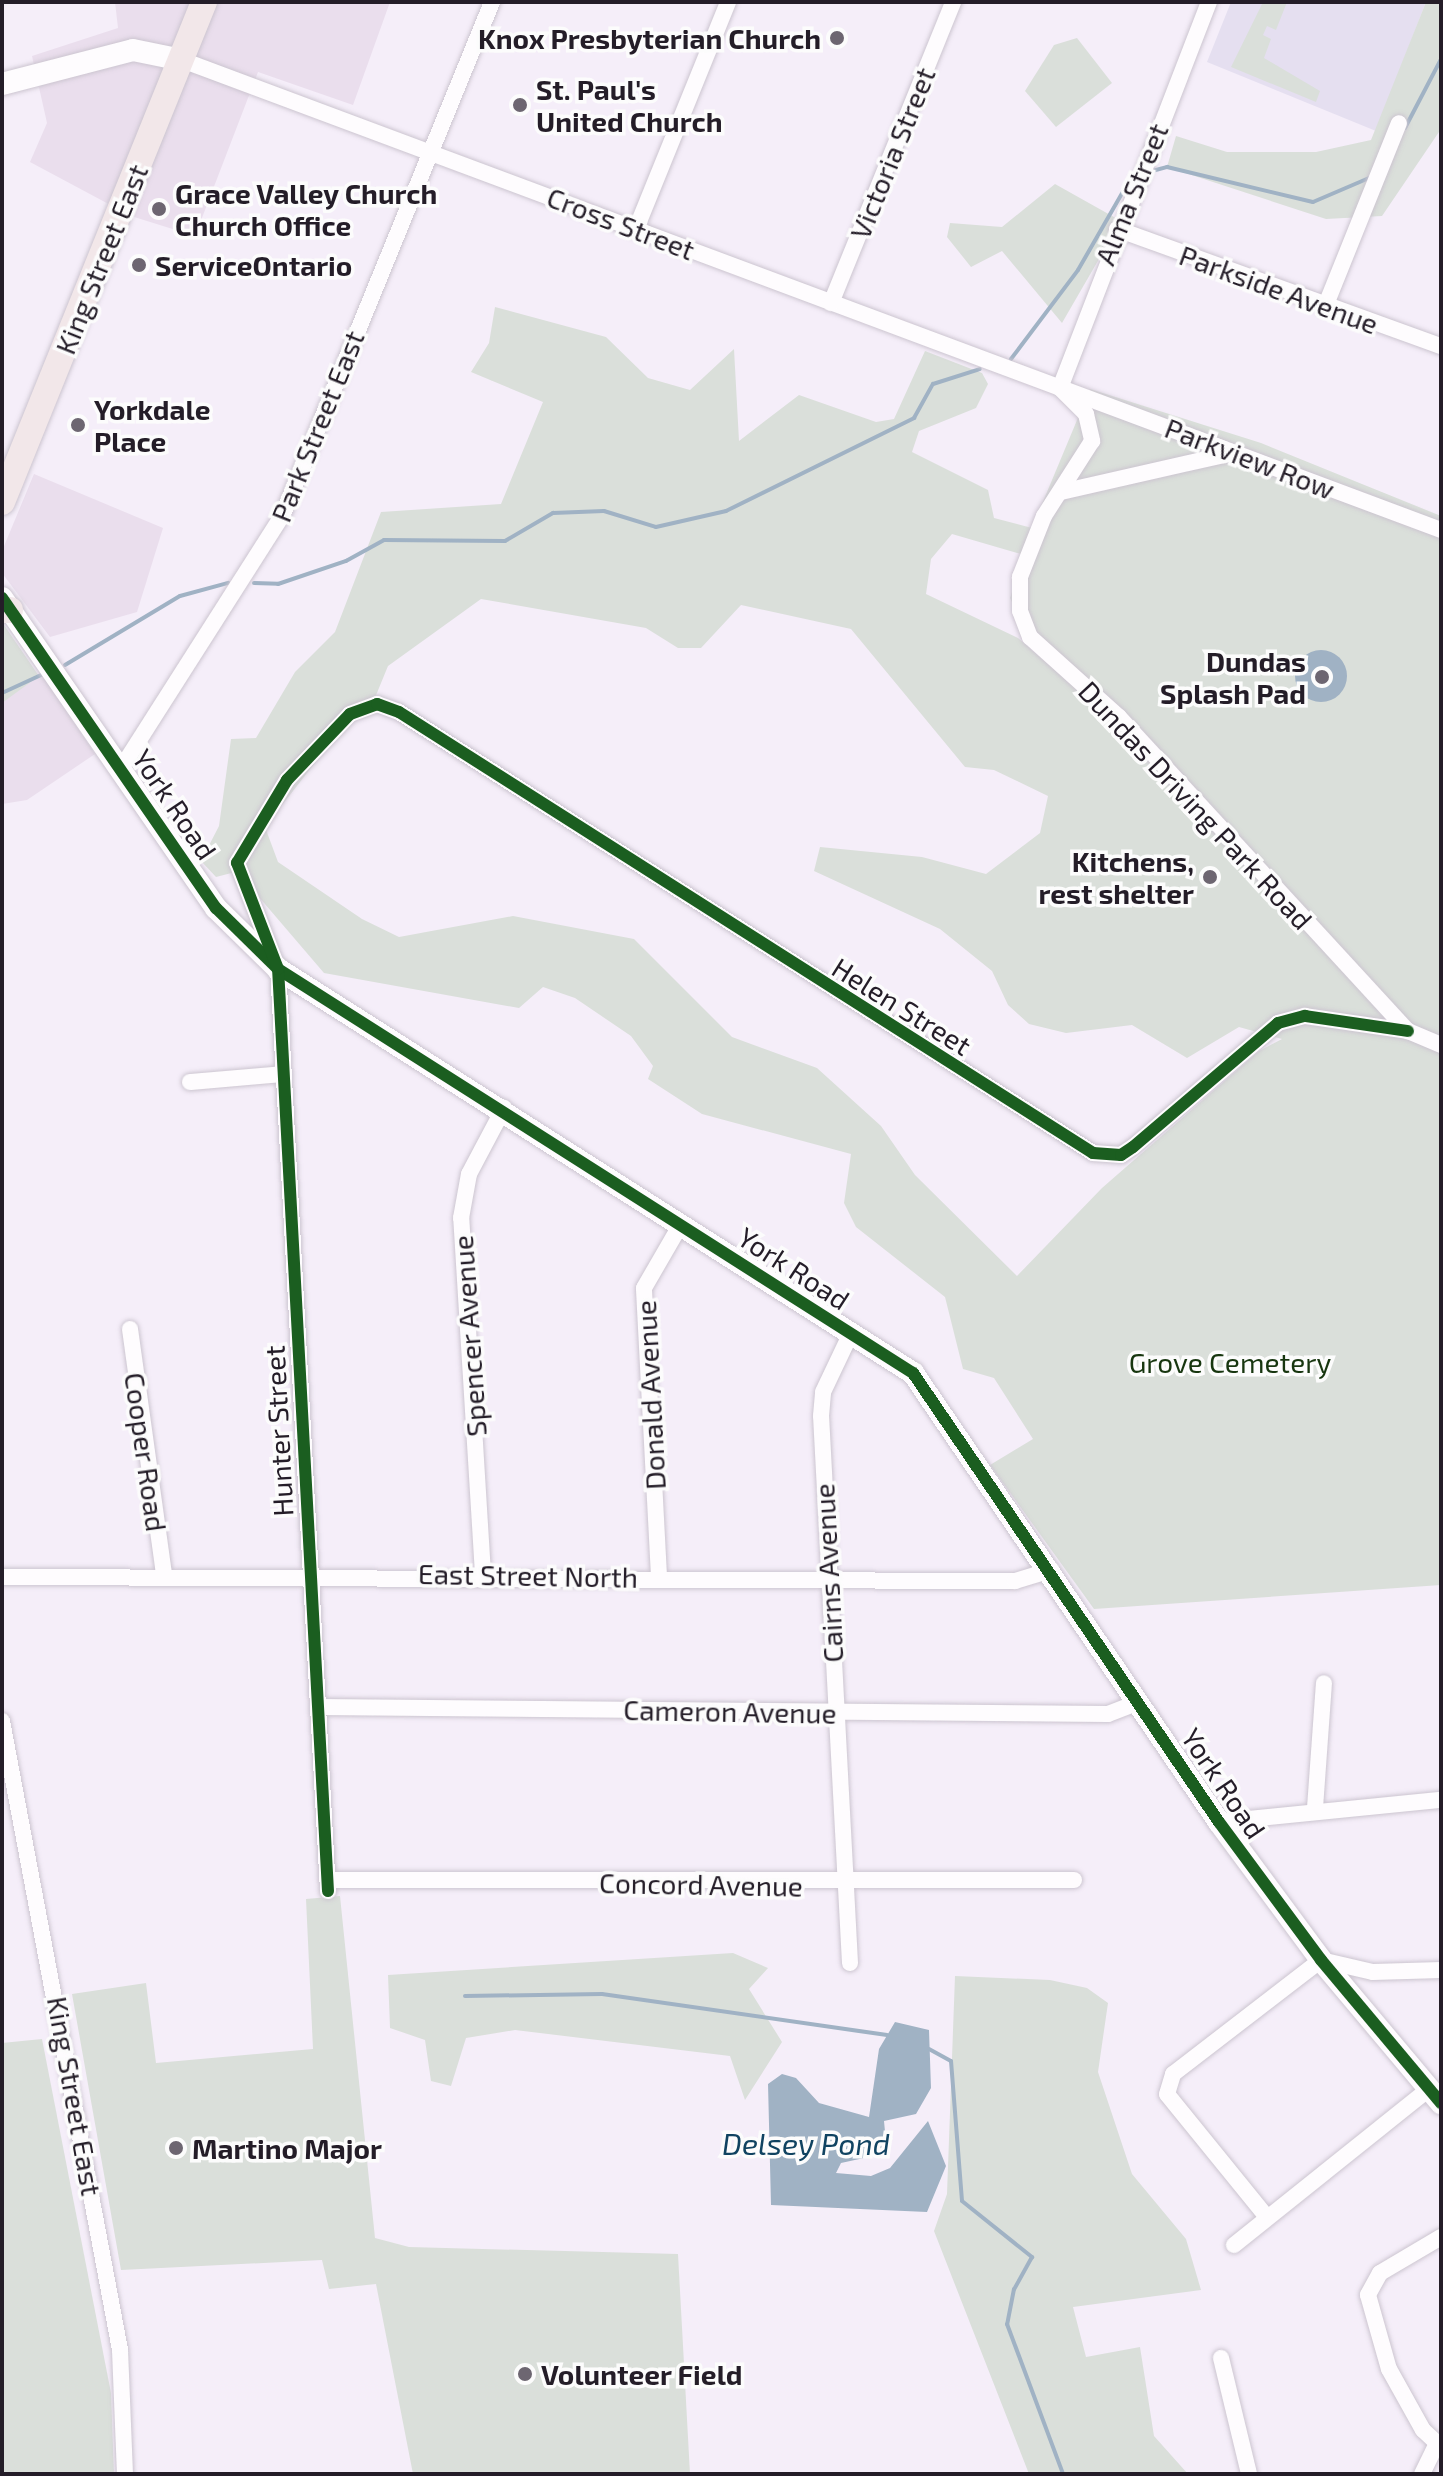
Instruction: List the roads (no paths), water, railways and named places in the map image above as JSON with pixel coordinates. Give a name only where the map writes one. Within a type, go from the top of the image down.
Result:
[{"type":"main road","name":"King Street East","points":[[2,502],[201,9]]},
{"type":"street","name":"Park Street East","points":[[122,767],[274,531],[492,2]]},
{"type":"street","points":[[636,229],[728,2]]},
{"type":"street","name":"Victoria Street","points":[[831,303],[953,2]]},
{"type":"street","name":"Alma Street","points":[[1060,388],[1117,229],[1209,2]]},
{"type":"street","points":[[2,84],[133,50],[182,60]]},
{"type":"street","name":"Cross Street","points":[[182,60],[1060,388]]},
{"type":"street","points":[[1325,307],[1399,123]]},
{"type":"street","name":"Parkside Avenue","points":[[1117,229],[1325,307],[1441,346]]},
{"type":"street","name":"Parkview Row","points":[[1060,388],[1228,454],[1441,530]]},
{"type":"street","name":"Dundas Driving Park Road","points":[[1060,388],[1086,414],[1092,441],[1061,492],[1020,577],[1020,611],[1030,637],[1119,717],[1408,1031],[1441,1045]]},
{"type":"street","points":[[1061,492],[1228,454]]},
{"type":"street","name":"York Road","points":[[5,606],[122,767],[216,908],[278,969],[504,1108],[851,1333],[926,1387],[1219,1822],[1321,1960],[1435,2096]]},
{"type":"street","name":"Helen Street","points":[[278,969],[238,876],[243,846],[287,780],[350,714],[377,704],[1093,1153],[1121,1155],[1133,1147],[1272,1026],[1305,1016],[1408,1031]]},
{"type":"street","name":"Hunter Street","points":[[278,969],[328,1886]]},
{"type":"street","points":[[190,1082],[283,1074]]},
{"type":"street","name":"Spencer Avenue","points":[[483,1574],[461,1218],[469,1174],[504,1108]]},
{"type":"street","name":"Donald Avenue","points":[[659,1576],[644,1288],[681,1224]]},
{"type":"street","name":"Cooper Road","points":[[130,1329],[164,1574]]},
{"type":"street","name":"Cairns Avenue","points":[[850,1963],[826,1577],[823,1392],[851,1333]]},
{"type":"street","name":"East Street North","points":[[2,1577],[309,1572],[1015,1581],[1051,1570]]},
{"type":"street","points":[[1315,1808],[1324,1683]]},
{"type":"street","name":"Cameron Avenue","points":[[318,1707],[1108,1714],[1140,1702]]},
{"type":"street","name":"King Street East","points":[[2,1721],[120,2350],[125,2474]]},
{"type":"street","points":[[1219,1822],[1315,1808],[1441,1800]]},
{"type":"street","name":"Concord Avenue","points":[[328,1886],[845,1885],[1074,1880]]},
{"type":"street","points":[[1266,2216],[1168,2089],[1177,2069],[1321,1960],[1373,1972],[1441,1970]]},
{"type":"street","points":[[1234,2245],[1266,2216],[1435,2096]]},
{"type":"street","points":[[1422,2474],[1439,2445],[1389,2369],[1368,2295],[1380,2273],[1441,2237]]},
{"type":"street","points":[[1221,2358],[1249,2474]]},
{"type":"water","name":"Dundas Splash Pad","points":[[1321,650],[1339,658],[1347,676],[1339,694],[1321,702],[1303,694],[1295,676],[1303,658]]},
{"type":"water","name":"Delsey Pond","points":[[895,2022],[929,2030],[931,2088],[916,2114],[884,2121],[887,2153],[841,2163],[836,2173],[871,2176],[890,2168],[928,2121],[946,2166],[927,2212],[771,2205],[768,2084],[782,2074],[796,2078],[819,2103],[869,2117],[879,2049]]},
{"type":"waterway","points":[[1405,128],[1441,59]]},
{"type":"waterway","points":[[1152,171],[1167,167],[1313,202],[1369,178]]},
{"type":"waterway","points":[[1011,359],[1078,270],[1131,178]]},
{"type":"waterway","points":[[254,583],[278,584],[346,561],[384,540],[505,541],[553,513],[604,511],[656,527],[726,511],[914,418],[933,384],[980,369]]},
{"type":"waterway","points":[[65,665],[180,596],[228,583]]},
{"type":"waterway","points":[[2,693],[41,675]]},
{"type":"waterway","points":[[465,1996],[602,1994],[887,2035]]},
{"type":"waterway","points":[[929,2049],[951,2061],[962,2201],[1032,2257],[1014,2289],[1007,2324],[1063,2474]]},
{"type":"place","name":"Knox Presbyterian Church","points":[[837,38]]},
{"type":"place","name":"St. Paul's United Church","points":[[520,105]]},
{"type":"place","name":"Grace Valley Church Church Office","points":[[159,209]]},
{"type":"place","name":"ServiceOntario","points":[[139,265]]},
{"type":"place","name":"Yorkdale Place","points":[[78,425]]},
{"type":"place","name":"Dundas Splash Pad","points":[[1322,677]]},
{"type":"place","name":"Kitchens, rest shelter","points":[[1210,877]]},
{"type":"place","name":"Martino Major","points":[[176,2148]]},
{"type":"place","name":"Volunteer Field","points":[[525,2374]]},
{"type":"park label","name":"Grove Cemetery","points":[[1230,1362]]}]
